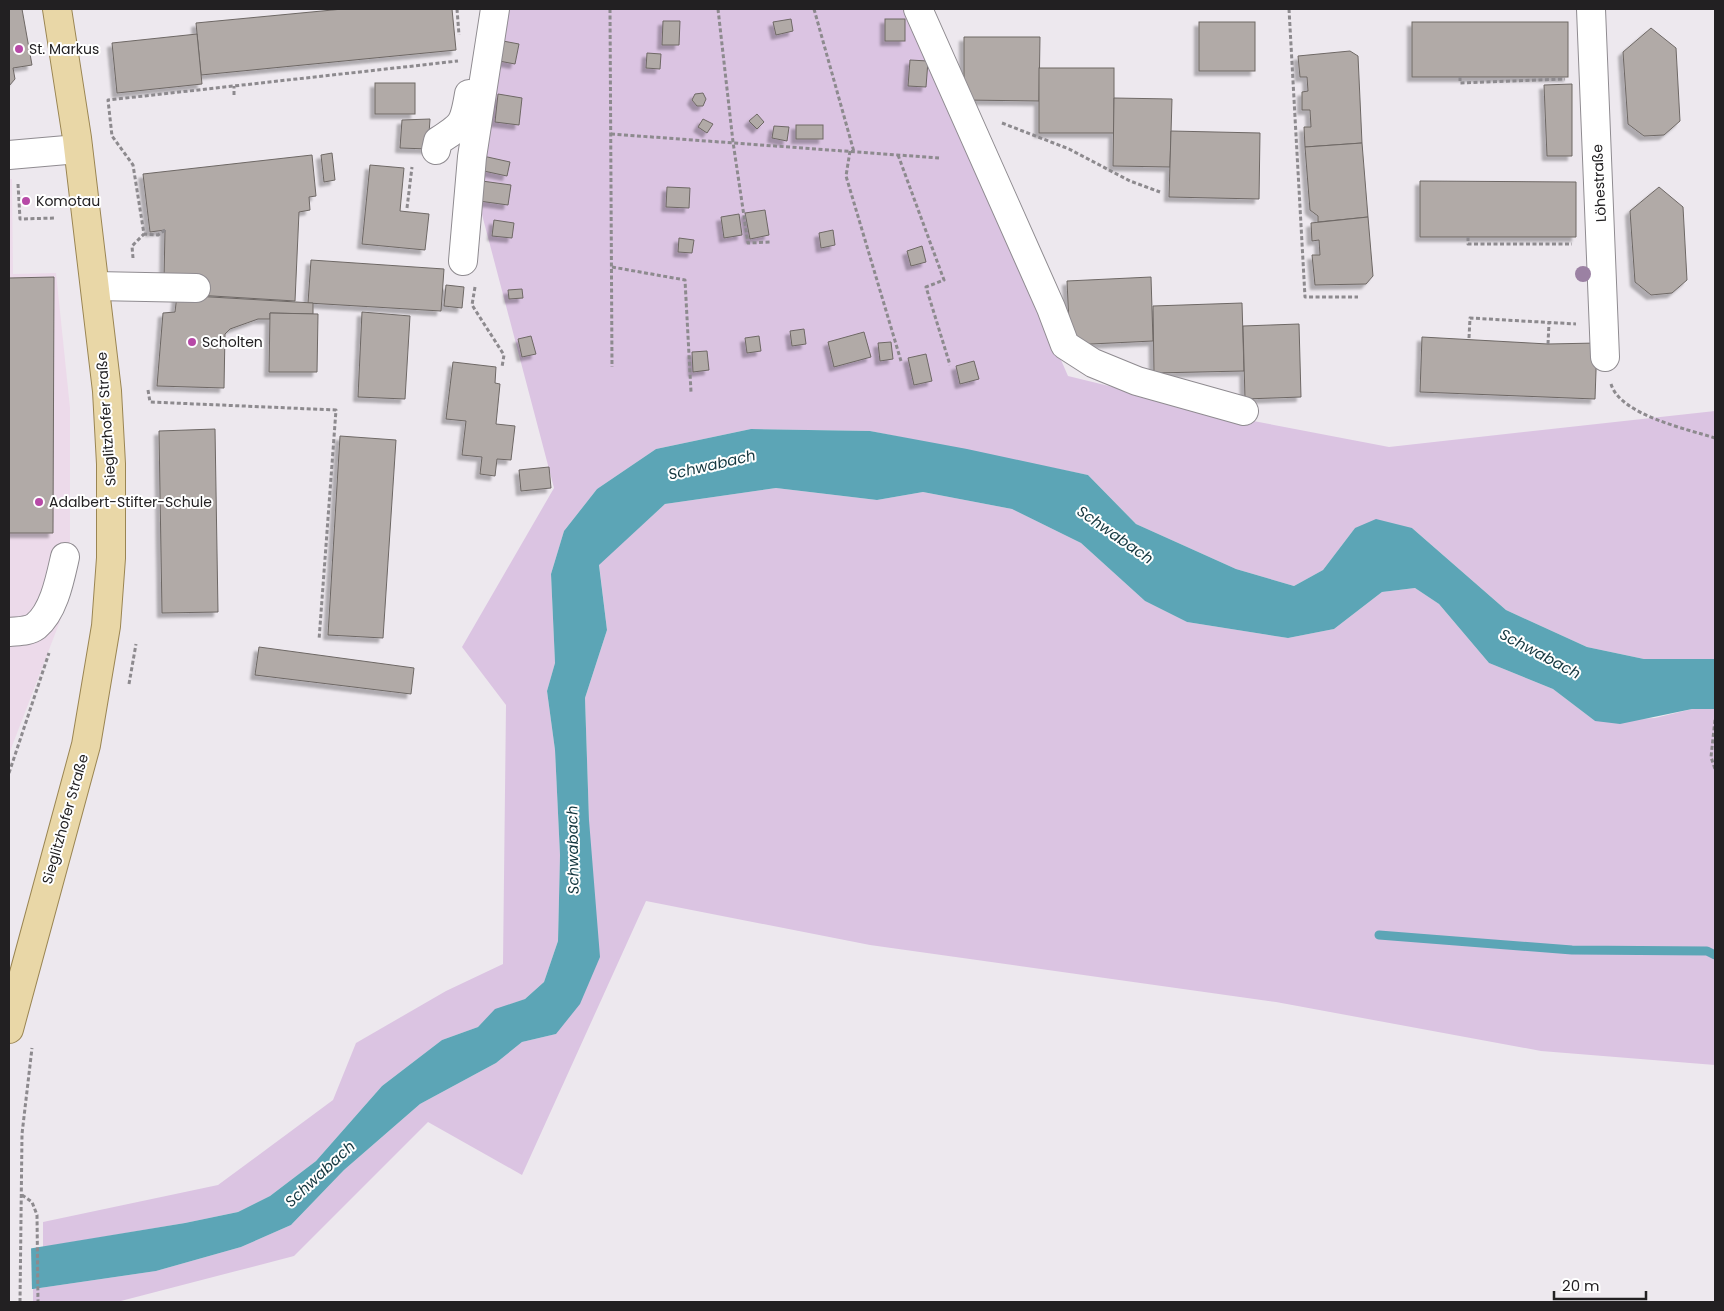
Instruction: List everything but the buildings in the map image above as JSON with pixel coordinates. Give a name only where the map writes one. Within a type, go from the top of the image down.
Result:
[{"type":"main road","name":"Sieglitzhofer Straße","points":[[9,1029],[86,745],[106,626],[111,558],[111,464],[107,391],[87,217],[57,9]]},
{"type":"street","points":[[436,150],[438,141],[458,128],[466,117],[483,9]]},
{"type":"street","points":[[463,261],[472,157],[495,9]]},
{"type":"street","points":[[918,9],[1051,308],[1065,345],[1093,363],[1137,381],[1244,411]]},
{"type":"street","name":"Löhestraße","points":[[1591,9],[1606,357]]},
{"type":"street","points":[[12,155],[78,149]]},
{"type":"street","points":[[96,293],[186,296]]},
{"type":"street","points":[[9,632],[25,631],[36,626],[55,596],[65,557]]},
{"type":"path","points":[[456,9],[460,43]]},
{"type":"path","points":[[610,9],[612,367]]},
{"type":"path","points":[[718,9],[733,142],[748,243],[771,242]]},
{"type":"path","points":[[814,9],[852,152],[846,176],[901,361]]},
{"type":"path","points":[[1289,9],[1305,297],[1358,297]]},
{"type":"path","points":[[144,234],[134,165],[112,136],[108,100],[462,60]]},
{"type":"path","points":[[1460,77],[1460,83],[1594,78]]},
{"type":"path","points":[[234,86],[234,95]]},
{"type":"path","points":[[960,106],[1069,149],[1130,181],[1160,192]]},
{"type":"path","points":[[611,134],[939,158]]},
{"type":"path","points":[[12,155],[20,219],[87,217]]},
{"type":"path","points":[[898,155],[944,280],[926,287],[950,365]]},
{"type":"path","points":[[132,246],[144,234],[158,235],[165,230]]},
{"type":"path","points":[[1468,237],[1468,244],[1602,244]]},
{"type":"path","points":[[463,261],[478,268],[472,305],[504,355],[502,367]]},
{"type":"path","points":[[612,267],[686,280],[691,392]]},
{"type":"path","points":[[1469,338],[1470,318],[1604,326]]},
{"type":"path","points":[[1548,344],[1549,323]]},
{"type":"path","points":[[1606,357],[1611,387],[1622,403],[1645,414],[1715,438]]},
{"type":"path","points":[[148,390],[150,402],[336,410],[318,640]]},
{"type":"path","points":[[9,773],[50,651]]},
{"type":"path","points":[[1715,720],[1711,757],[1715,769]]},
{"type":"path","points":[[20,1302],[21,1196],[32,1202],[37,1215],[38,1302]]},
{"type":"shaded area","points":[[501,9],[907,9],[1068,376],[1248,420],[1389,447],[1715,411],[1715,659],[1644,659],[1587,647],[1506,610],[1412,528],[1355,528],[1323,570],[1294,586],[1236,569],[1136,524],[1088,475],[870,431],[751,429],[656,449],[597,489],[564,531],[551,574],[555,663],[547,691],[555,750],[560,855],[558,941],[544,982],[525,999],[495,1010],[478,1027],[442,1040],[382,1086],[316,1161],[270,1196],[238,1212],[43,1247],[43,1222],[218,1185],[333,1100],[356,1043],[446,991],[503,964],[506,705],[462,647],[554,488],[475,188]]},
{"type":"shaded area","name":"Adalbert-Stifter-Schule","points":[[9,179],[12,179],[13,274],[56,273],[70,408],[70,595],[9,754]]},
{"type":"shaded area","points":[[776,488],[877,500],[923,492],[1012,509],[1081,543],[1145,601],[1187,622],[1288,638],[1334,629],[1382,592],[1415,588],[1439,604],[1489,663],[1553,689],[1595,721],[1655,718],[1692,709],[1715,709],[1715,1065],[1541,1051],[1276,1002],[870,945],[646,901],[522,1175],[428,1122],[294,1256],[117,1302],[33,1302],[33,1289],[156,1271],[241,1247],[291,1225],[344,1170],[420,1104],[496,1063],[522,1042],[556,1034],[589,820],[585,698],[607,630],[599,564],[665,504]]},
{"type":"water","name":"Schwabach","points":[[751,429],[870,431],[967,449],[1088,475],[1136,524],[1236,569],[1294,586],[1323,570],[1355,528],[1376,519],[1412,528],[1506,610],[1587,647],[1644,659],[1715,659],[1715,709],[1692,709],[1620,724],[1595,721],[1553,689],[1489,663],[1439,604],[1415,588],[1382,592],[1334,629],[1288,638],[1187,622],[1145,601],[1081,543],[1012,509],[923,492],[877,500],[776,488],[665,504],[599,565],[607,630],[585,698],[589,820],[600,957],[580,1004],[556,1034],[522,1042],[496,1063],[420,1104],[344,1170],[291,1225],[241,1247],[156,1271],[33,1289],[9,1289],[9,1252],[185,1223],[238,1212],[270,1196],[316,1161],[382,1086],[442,1040],[478,1027],[495,1009],[525,999],[544,982],[558,941],[560,855],[555,750],[547,691],[555,663],[551,574],[564,531],[597,489],[656,449]]},
{"type":"pier","points":[[31,1246],[32,1291],[9,1291],[9,1249]]},
{"type":"waterway","points":[[1379,935],[1572,950],[1707,951],[1715,955]]},
{"type":"place","name":"St. Markus","points":[[19,49]]},
{"type":"place","name":"Komotau","points":[[26,201]]},
{"type":"place","name":"Scholten","points":[[192,342]]},
{"type":"place","name":"Adalbert-Stifter-Schule","points":[[39,502]]}]
